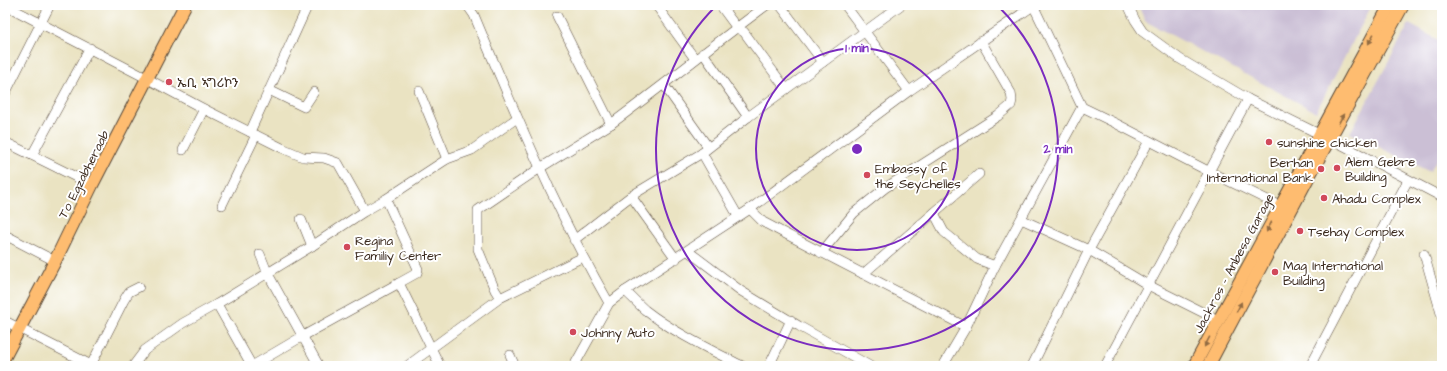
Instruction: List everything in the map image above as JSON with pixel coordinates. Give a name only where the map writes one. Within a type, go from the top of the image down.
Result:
[{"type":"main road","name":"To Egzabheraab","points":[[5,356],[185,5]]},
{"type":"main road","name":"Jackros - Anbesa Garage","points":[[1194,366],[1280,206],[1325,136],[1390,5]]},
{"type":"main road","points":[[1208,366],[1309,176],[1325,136],[1404,5]]},
{"type":"street","points":[[5,5],[253,134],[303,157],[324,158],[338,163],[365,211]]},
{"type":"street","points":[[5,94],[50,5]]},
{"type":"street","points":[[222,205],[253,134],[269,90],[308,5]]},
{"type":"street","points":[[467,5],[474,15],[517,118],[582,258],[609,304]]},
{"type":"street","points":[[656,5],[695,59]]},
{"type":"street","points":[[720,5],[737,28],[744,32],[786,89]]},
{"type":"street","points":[[500,298],[495,290],[478,249],[478,210],[540,168],[611,124],[664,85],[703,52],[767,5]]},
{"type":"street","points":[[780,5],[823,62]]},
{"type":"street","points":[[846,5],[909,90]]},
{"type":"street","points":[[574,240],[631,196],[705,150],[865,30],[901,5]]},
{"type":"street","points":[[1128,5],[1143,32],[1180,59],[1248,99],[1325,136],[1442,197]]},
{"type":"street","points":[[574,366],[609,304],[625,291],[676,259],[750,209],[909,90],[1033,6],[1082,107],[1280,206]]},
{"type":"street","points":[[557,16],[611,124]]},
{"type":"street","points":[[821,253],[854,213],[885,188],[998,116],[1010,105],[1012,100],[1011,93],[981,40]]},
{"type":"street","points":[[32,154],[90,48]]},
{"type":"street","points":[[703,52],[748,117]]},
{"type":"street","points":[[664,85],[705,150],[738,216]]},
{"type":"street","points":[[269,90],[304,107],[314,92]]},
{"type":"street","points":[[419,91],[447,159]]},
{"type":"street","points":[[1105,366],[1208,171],[1248,99]]},
{"type":"street","points":[[943,366],[966,327],[995,266],[1082,107]]},
{"type":"street","points":[[183,150],[204,109]]},
{"type":"street","points":[[133,366],[145,350],[183,323],[268,274],[447,159],[472,150],[517,118]]},
{"type":"street","points":[[1032,366],[1089,250],[1149,141]]},
{"type":"street","points":[[5,142],[32,154],[92,185]]},
{"type":"street","points":[[863,274],[979,174]]},
{"type":"street","points":[[1310,366],[1408,180]]},
{"type":"street","points":[[631,196],[676,259]]},
{"type":"street","points":[[217,304],[252,366],[417,273],[418,269],[386,199]]},
{"type":"street","points":[[750,209],[763,222],[966,327]]},
{"type":"street","points":[[934,213],[944,232],[977,259],[995,266]]},
{"type":"street","points":[[301,219],[312,246]]},
{"type":"street","points":[[1021,219],[1089,250],[1148,285],[1218,320]]},
{"type":"street","points":[[5,235],[55,260]]},
{"type":"street","points":[[688,251],[741,291],[870,366]]},
{"type":"street","points":[[260,254],[268,274],[319,366]]},
{"type":"street","points":[[1424,254],[1442,317]]},
{"type":"street","points":[[408,366],[500,298],[582,258]]},
{"type":"street","points":[[399,283],[440,366]]},
{"type":"street","points":[[5,321],[92,366],[124,300],[129,292],[140,287]]},
{"type":"street","points":[[625,291],[645,310],[688,337],[742,366]]},
{"type":"street","points":[[769,366],[791,320]]},
{"type":"street","points":[[510,355],[515,366]]},
{"type":"shaded area","points":[[1138,5],[1372,5],[1316,112],[1145,21]]},
{"type":"shaded area","points":[[1409,24],[1442,42],[1442,150],[1430,172],[1350,133]]},
{"type":"place","name":"ኤቢ ኣግሪኮን","points":[[169,82]]},
{"type":"place","name":"sunshine chicken","points":[[1269,142]]},
{"type":"place","name":"Alem Gebre Building","points":[[1337,168]]},
{"type":"place","name":"Berhan International Bank","points":[[1321,169]]},
{"type":"place","name":"Embassy of the Seychelles","points":[[867,175]]},
{"type":"place","name":"Ahadu Complex","points":[[1324,198]]},
{"type":"place","name":"Tsehay Complex","points":[[1300,231]]},
{"type":"place","name":"Regina Familiy Center","points":[[347,247]]},
{"type":"place","name":"Mag International Building","points":[[1275,272]]},
{"type":"place","name":"Johnny Auto","points":[[573,332]]}]
